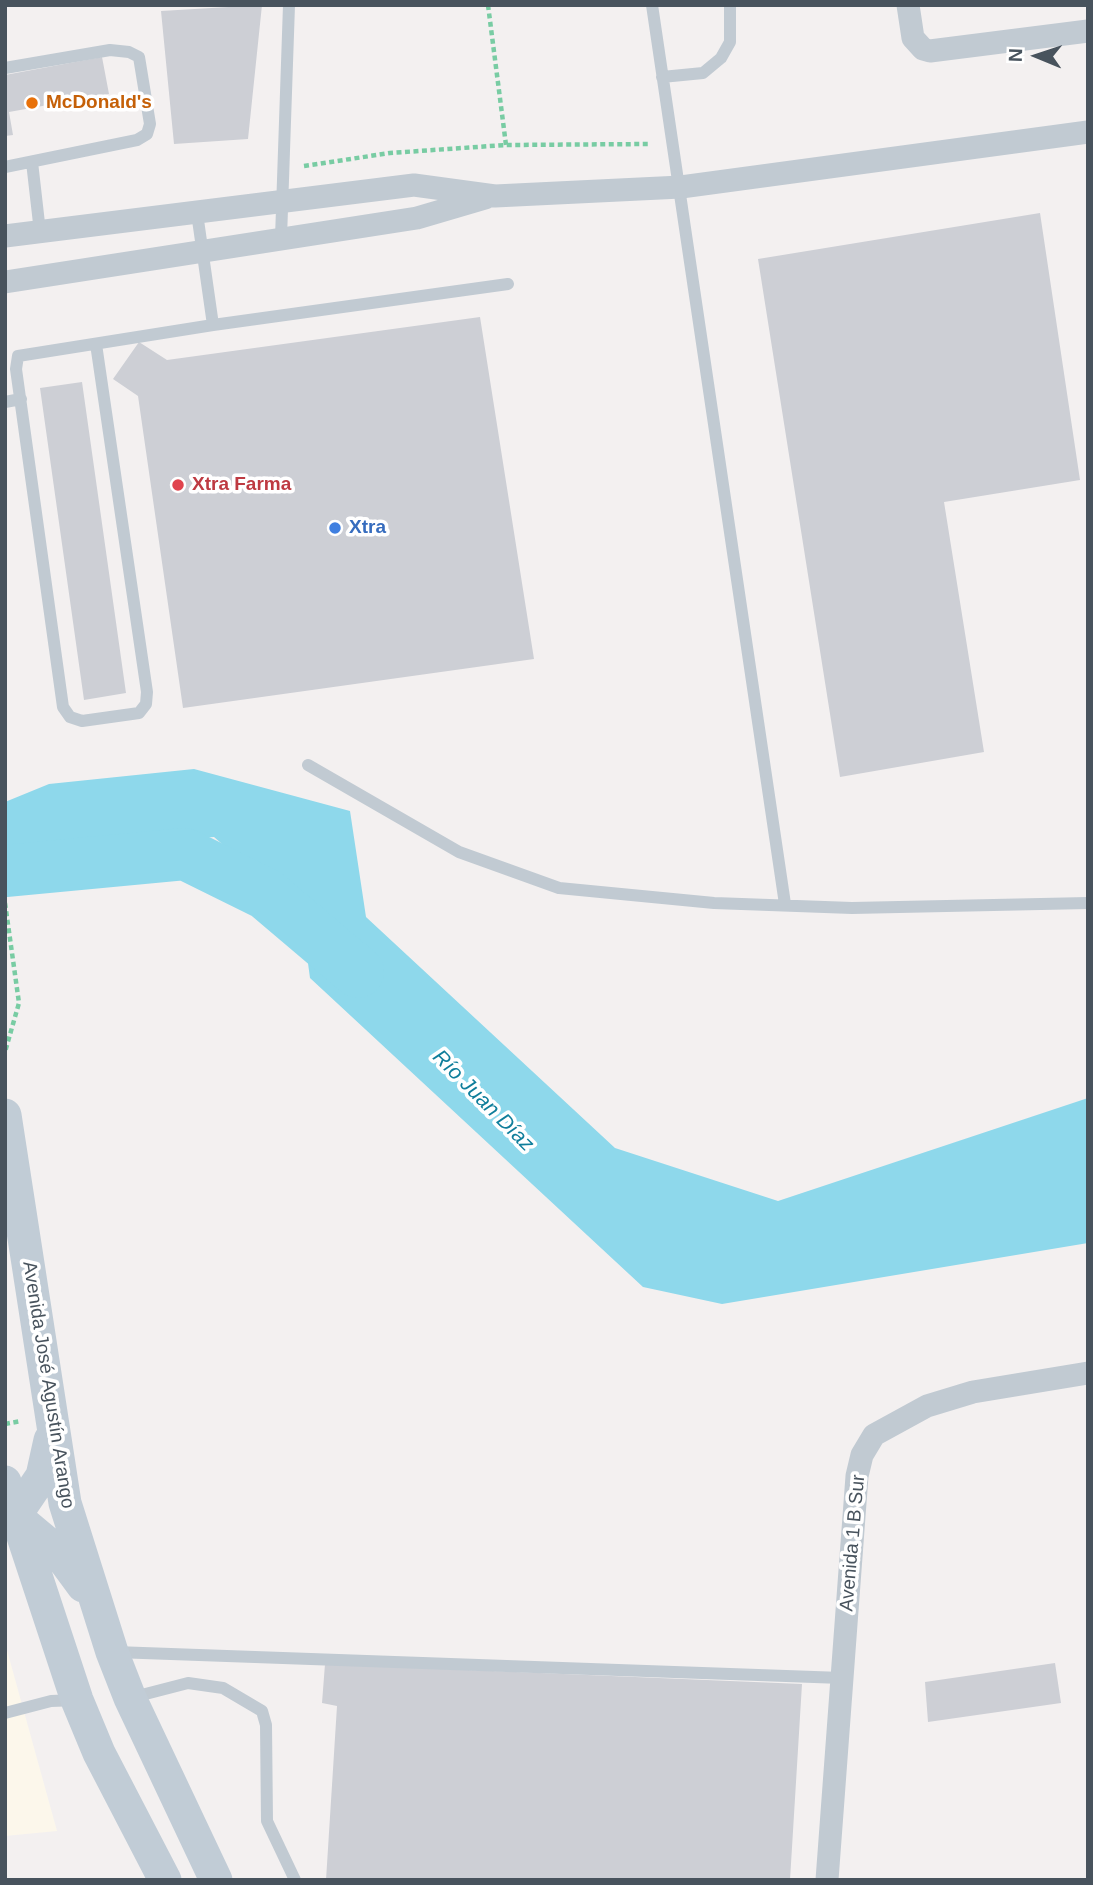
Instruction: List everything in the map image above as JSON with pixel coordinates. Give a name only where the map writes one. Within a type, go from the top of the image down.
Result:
[{"type":"main road","name":"Avenida José Agustín Arango","points":[[5,1115],[65,1503],[97,1608],[130,1698],[216,1880]]},
{"type":"main road","points":[[10,1515],[42,1476],[53,1415]]},
{"type":"main road","points":[[5,1482],[10,1515],[76,1700],[99,1753],[165,1880]]},
{"type":"main road","points":[[10,1515],[58,1552],[97,1608]]},
{"type":"street","points":[[908,5],[913,37],[923,49],[930,51],[1088,31]]},
{"type":"street","points":[[5,236],[414,185],[495,196],[681,187],[1088,132]]},
{"type":"street","points":[[5,282],[417,218],[495,196]]},
{"type":"street","name":"Avenida 1 B Sur","points":[[827,1880],[858,1476],[862,1455],[874,1435],[927,1406],[973,1392],[1088,1373]]},
{"type":"lane","points":[[281,238],[289,5]]},
{"type":"lane","points":[[652,5],[785,904]]},
{"type":"lane","points":[[662,77],[703,73],[721,58],[730,42],[730,5]]},
{"type":"lane","points":[[5,68],[110,50],[129,52],[139,57],[150,124],[148,134],[137,140],[5,167]]},
{"type":"lane","points":[[32,162],[40,232]]},
{"type":"lane","points":[[197,213],[213,325]]},
{"type":"lane","points":[[96,344],[147,692],[146,704],[139,713],[82,721],[70,717],[64,707],[16,369],[18,356],[213,325],[508,284]]},
{"type":"lane","points":[[5,402],[21,399]]},
{"type":"lane","points":[[309,765],[458,852],[559,888],[714,903],[852,908],[1088,903]]},
{"type":"lane","points":[[112,1652],[842,1678]]},
{"type":"lane","points":[[130,1698],[188,1683],[223,1688],[262,1711],[266,1725],[267,1821],[295,1880]]},
{"type":"lane","points":[[5,1713],[51,1701],[76,1700]]},
{"type":"path","points":[[488,5],[506,145]]},
{"type":"path","points":[[284,169],[390,153],[506,145],[673,144]]},
{"type":"path","points":[[5,903],[19,1003],[5,1052]]},
{"type":"shaded area","points":[[5,1643],[57,1831],[5,1836]]},
{"type":"water","points":[[194,769],[350,811],[366,917],[615,1148],[778,1201],[1088,1098],[1088,1243],[722,1304],[643,1287],[310,978],[301,912],[214,837],[47,848],[5,873],[5,802],[49,784]]},
{"type":"building","points":[[262,5],[248,139],[174,144],[161,11]]},
{"type":"building","name":"McDonald's","points":[[102,57],[109,94],[9,112],[13,135],[5,136],[5,75]]},
{"type":"building","points":[[1040,213],[1080,480],[944,502],[984,752],[840,777],[758,259]]},
{"type":"building","name":"Xtra","points":[[480,317],[534,659],[183,708],[138,396],[113,379],[139,342],[167,360]]},
{"type":"building","points":[[82,382],[126,693],[84,700],[40,388]]},
{"type":"building","points":[[1055,1663],[1061,1703],[928,1722],[925,1682]]},
{"type":"building","points":[[325,1664],[802,1684],[790,1880],[326,1880],[337,1706],[322,1703]]},
{"type":"waterway","name":"Río Juan Díaz","points":[[5,871],[185,854],[266,894],[358,972]]},
{"type":"place","name":"McDonald's","points":[[32,103]]},
{"type":"place","name":"Xtra Farma","points":[[178,485]]},
{"type":"place","name":"Xtra","points":[[335,528]]}]
